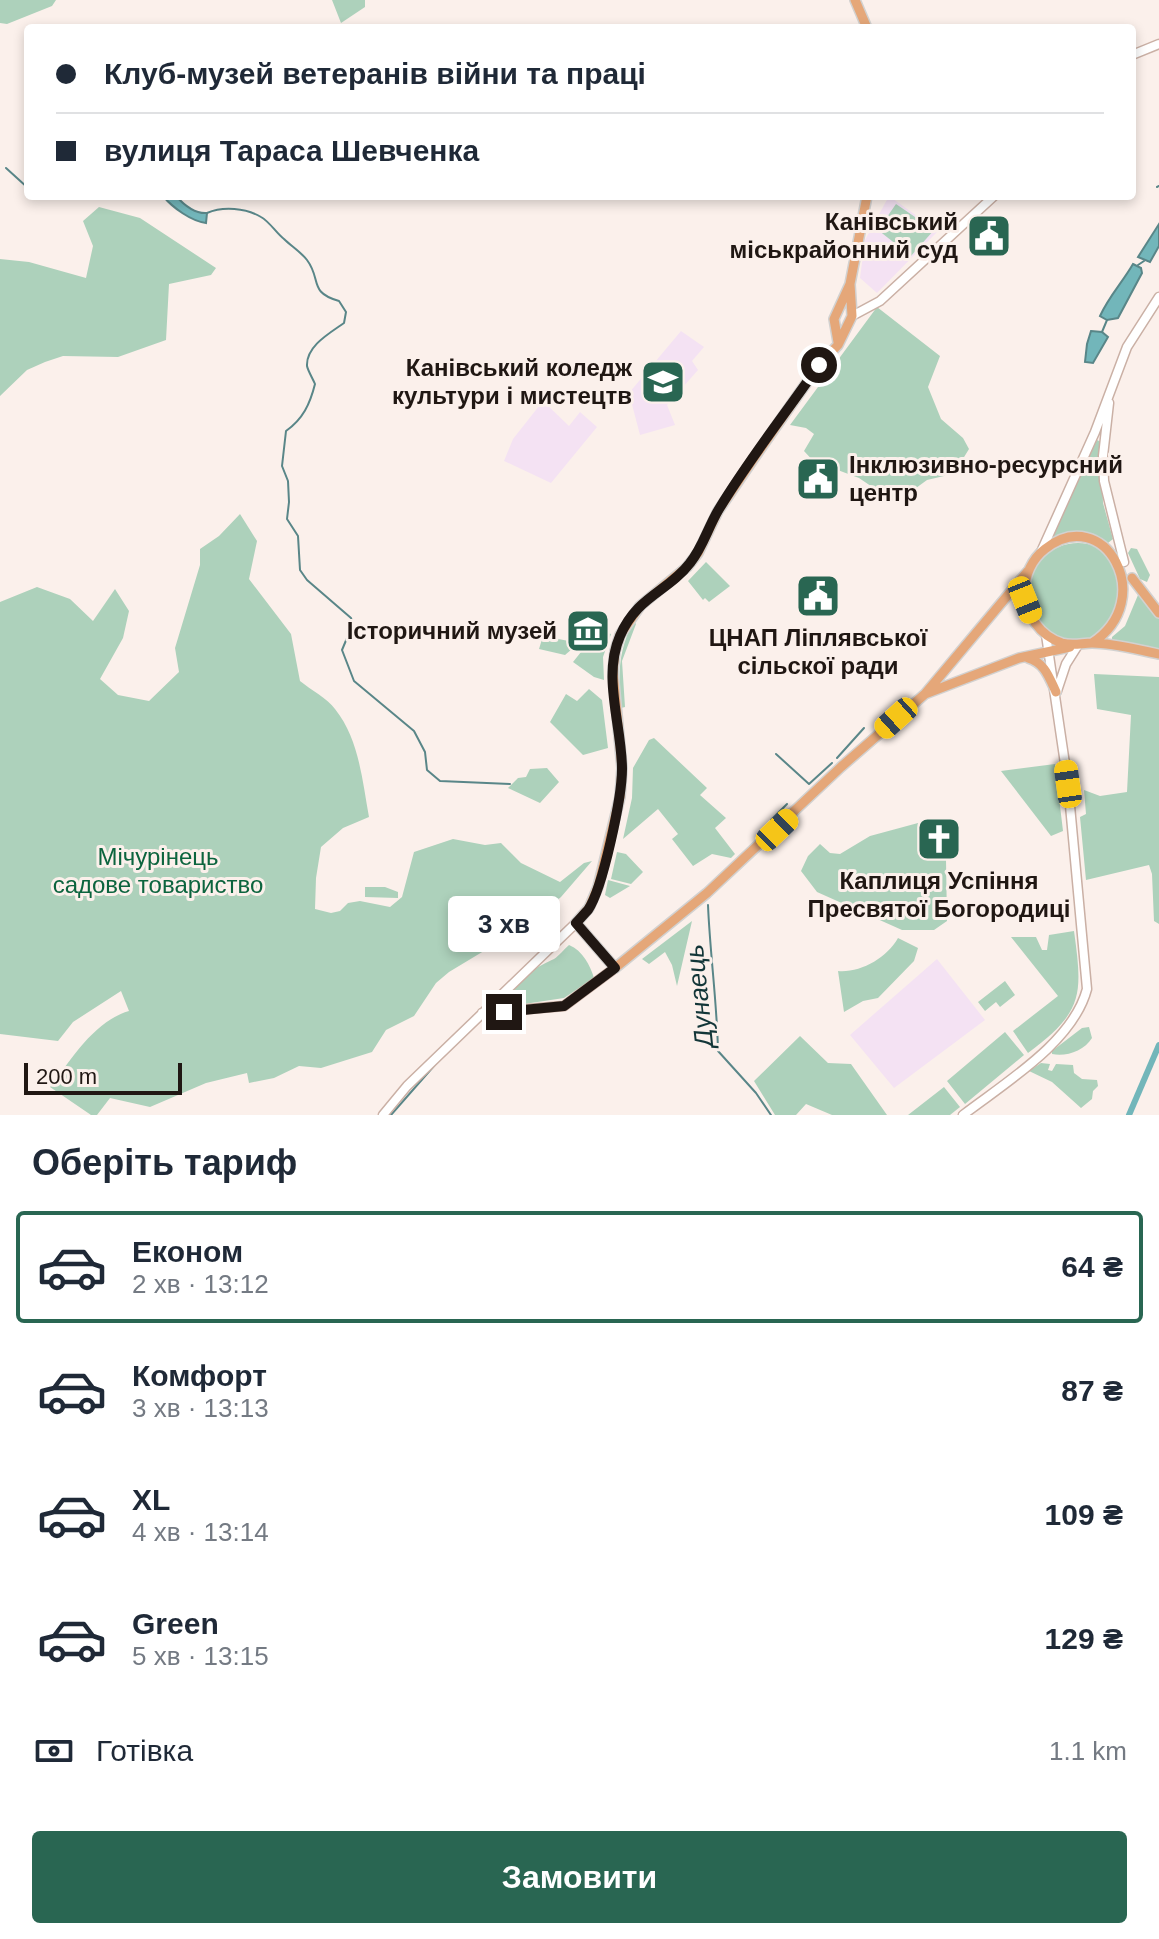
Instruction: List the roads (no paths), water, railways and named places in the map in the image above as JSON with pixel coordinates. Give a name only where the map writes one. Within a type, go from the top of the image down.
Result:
[{"type":"main road","points":[[855,0],[865,24]]},
{"type":"main road","points":[[838,342],[834,319],[850,284],[866,200]]},
{"type":"main road","points":[[850,284],[852,316],[838,342],[718,511],[698,553],[687,567],[631,616],[615,651],[613,672],[622,768],[620,797],[598,887],[589,908],[576,923],[615,968],[707,893],[841,767],[925,694],[1028,571],[1040,552],[1063,539],[1090,538],[1113,550],[1159,613]]},
{"type":"main road","points":[[1028,571],[1025,600],[1033,621],[1046,635],[1061,643],[1078,645]]},
{"type":"main road","points":[[1092,643],[1111,633],[1125,617],[1132,597],[1130,576]]},
{"type":"main road","points":[[925,694],[1025,657],[1078,645],[1092,643],[1159,654]]},
{"type":"main road","points":[[1025,657],[1036,660],[1045,669],[1056,692]]},
{"type":"street","points":[[1136,53],[1159,44]]},
{"type":"street","points":[[852,316],[880,301],[990,200]]},
{"type":"street","points":[[1040,552],[1095,432],[1127,347],[1159,297]]},
{"type":"street","points":[[1111,387],[1103,456],[1104,481],[1124,562]]},
{"type":"street","points":[[963,1115],[1036,1058],[1074,1022],[1083,1006],[1087,989],[1079,885],[1056,692],[1046,635]]},
{"type":"street","points":[[1056,692],[1066,664],[1078,645]]},
{"type":"street","points":[[383,1115],[407,1086],[576,923]]},
{"type":"street","points":[[481,1014],[564,1006],[615,968]]},
{"type":"water","points":[[167,200],[180,200],[194,210],[207,213],[206,223],[194,220]]},
{"type":"water","points":[[1159,224],[1159,246],[1150,262],[1138,257]]},
{"type":"water","points":[[1133,264],[1141,268],[1142,273],[1118,318],[1107,320],[1100,316]]},
{"type":"water","points":[[1091,331],[1102,332],[1108,337],[1093,363],[1085,362]]},
{"type":"waterway","name":"Дунаець","points":[[6,168],[24,184]]},
{"type":"waterway","name":"Дунаець","points":[[207,213],[234,209],[264,219],[305,257],[319,289],[339,301],[346,312],[344,323],[310,352],[307,366],[315,384],[305,410],[286,431],[282,466],[288,481],[287,519],[298,536],[300,570],[307,580],[351,618],[355,631],[347,638],[342,650],[354,681],[414,731],[425,752],[427,770],[440,781],[510,784]]},
{"type":"waterway","points":[[1138,265],[1144,261]]},
{"type":"waterway","points":[[1102,332],[1107,320]]},
{"type":"waterway","points":[[837,758],[864,728]]},
{"type":"waterway","points":[[776,754],[809,784],[832,763]]},
{"type":"waterway","points":[[771,820],[787,804]]},
{"type":"waterway","name":"Дунаець","points":[[708,905],[718,1051],[756,1093],[771,1115]]},
{"type":"waterway","points":[[1129,1115],[1159,1045]]},
{"type":"waterway","points":[[391,1115],[440,1059]]},
{"type":"place","name":"Канівський міськрайонний суд","points":[[989,236]]},
{"type":"place","name":"Канівський коледж культури і мистецтв","points":[[663,382]]},
{"type":"place","name":"Інклюзивно-ресурсний центр","points":[[818,479]]},
{"type":"place","name":"ЦНАП Ліплявської сільскої ради","points":[[818,596]]},
{"type":"place","name":"Історичний музей","points":[[588,631]]},
{"type":"place","name":"Каплиця Успіння Пресвятої Богородиці","points":[[939,839]]},
{"type":"park label","name":"Мічурінець садове товариство","points":[[158,871]]}]
